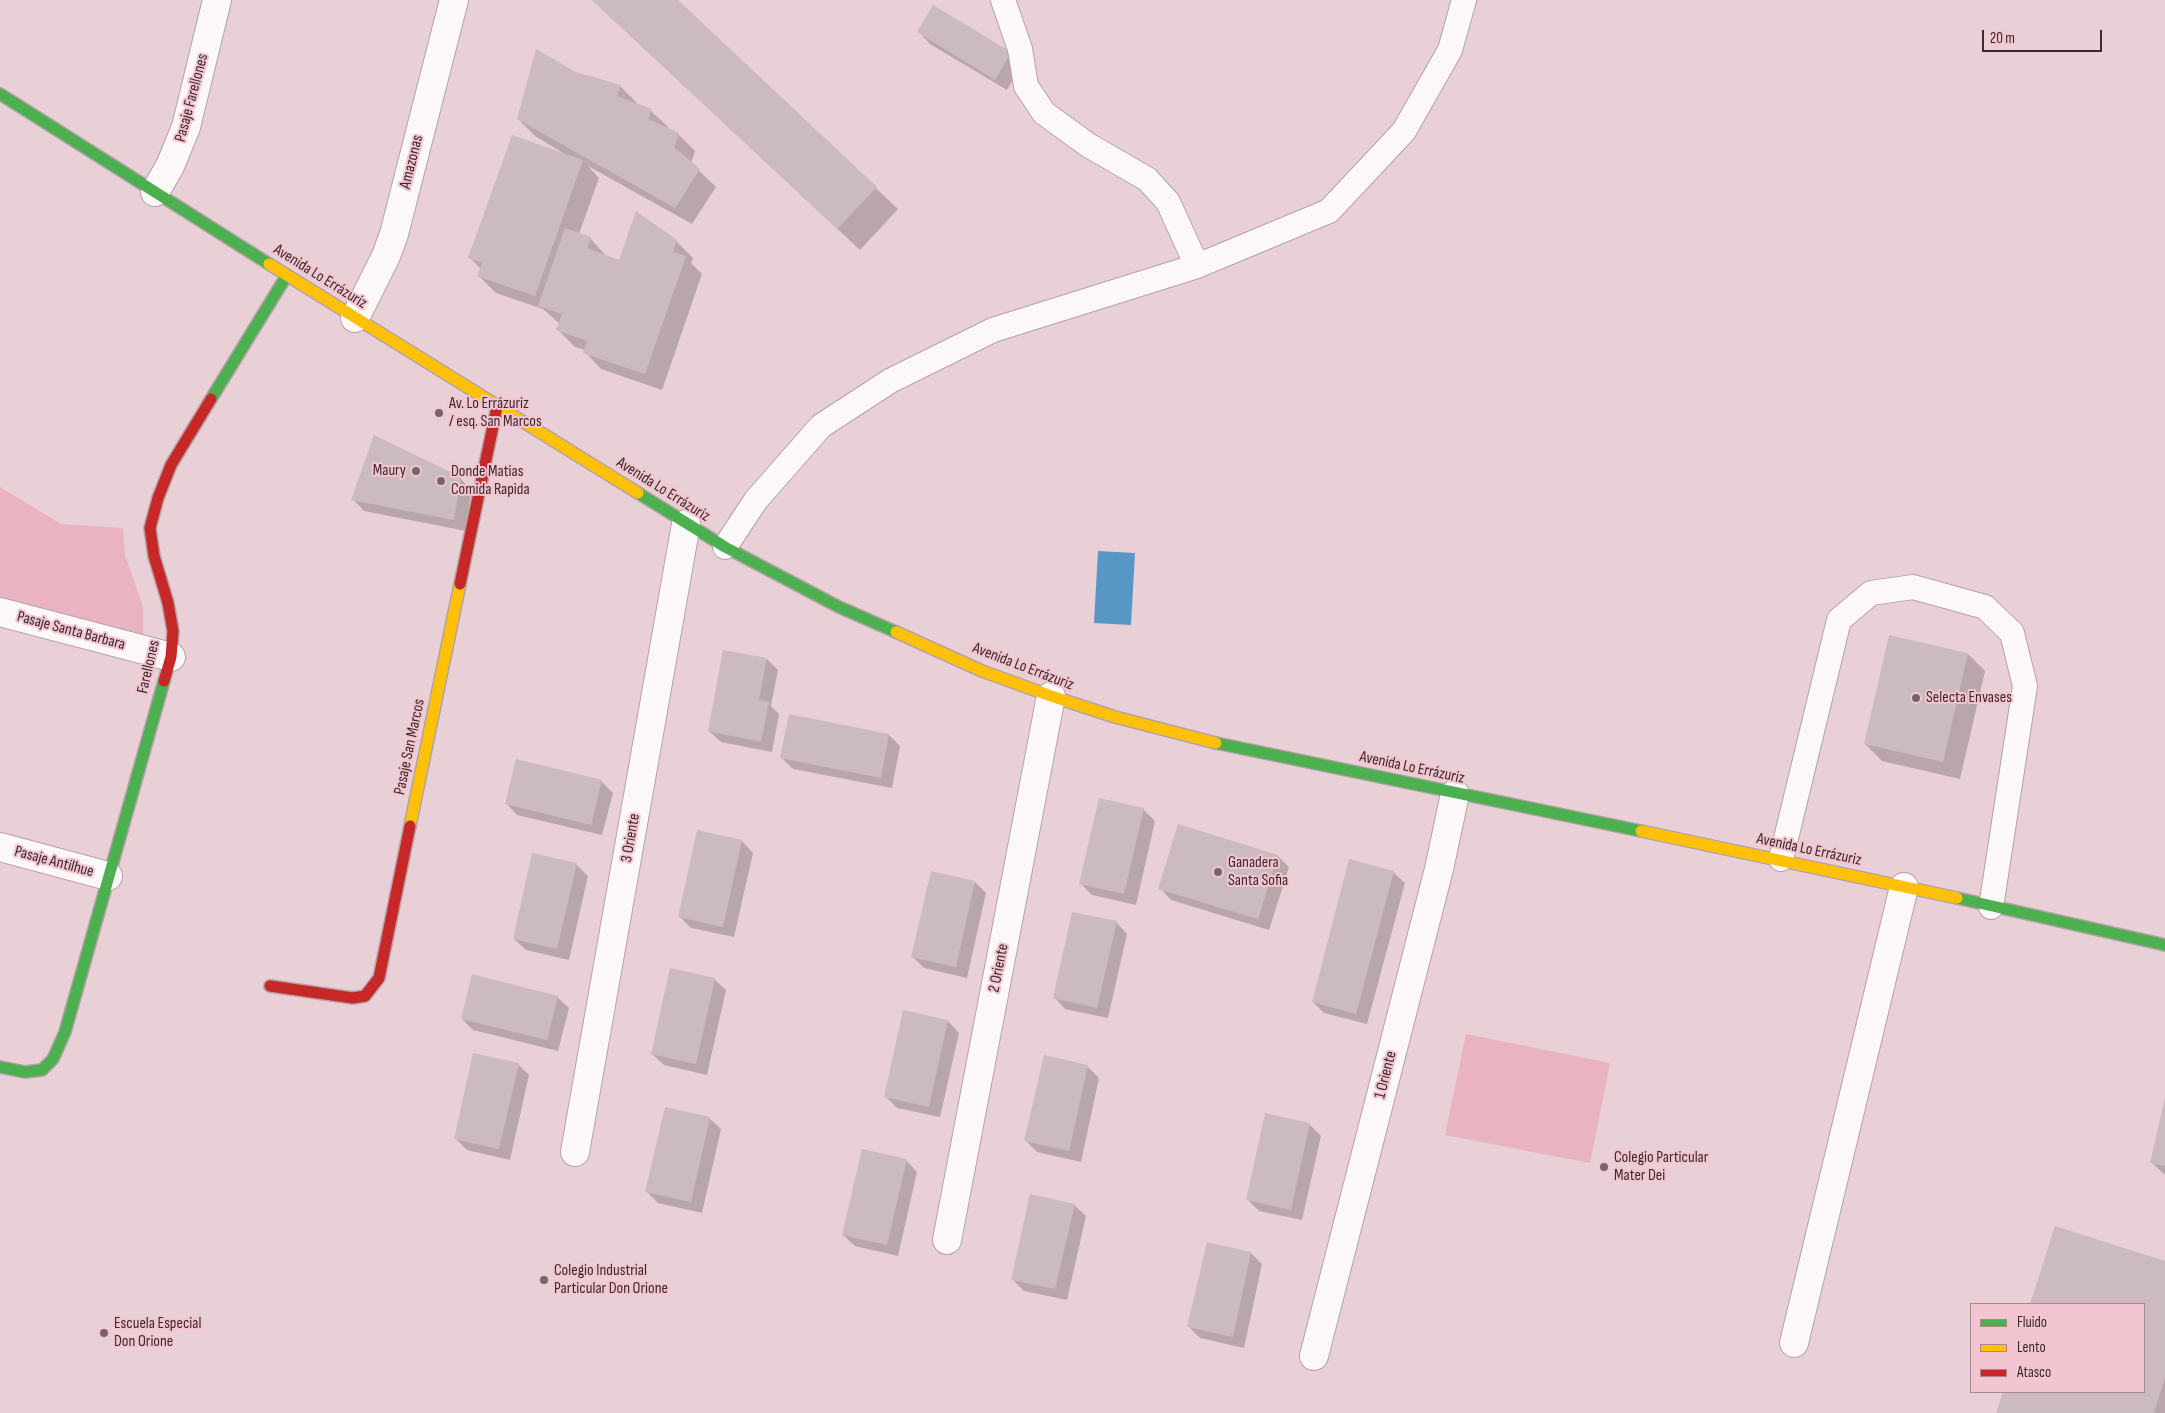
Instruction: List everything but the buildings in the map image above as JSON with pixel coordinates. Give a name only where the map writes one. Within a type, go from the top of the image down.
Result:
[{"type":"main road","name":"Avenida Lo Errázuriz","points":[[1,96],[497,407],[725,547],[776,576],[856,615],[982,671],[1051,696],[1189,737],[1455,794],[1781,859],[2165,945]]},
{"type":"main road","name":"Farellones","points":[[0,1067],[25,1072],[42,1070],[53,1059],[65,1032],[171,657],[173,631],[168,603],[154,556],[150,528],[158,498],[171,465],[287,275]]},
{"type":"main road","name":"Pasaje San Marcos","points":[[270,986],[341,998],[353,998],[365,996],[379,978],[497,407]]},
{"type":"street","name":"Pasaje Farellones","points":[[155,192],[170,166],[186,127],[217,0]]},
{"type":"street","name":"Amazonas","points":[[355,318],[386,256],[394,234],[454,0]]},
{"type":"street","name":"3 Oriente","points":[[575,1152],[686,524]]},
{"type":"street","name":"Pasaje Santa Barbara","points":[[0,612],[171,657]]},
{"type":"street","name":"2 Oriente","points":[[947,1240],[1051,696]]},
{"type":"street","name":"1 Oriente","points":[[1314,1356],[1439,869],[1455,794]]},
{"type":"street","name":"Pasaje Antilhue","points":[[0,847],[108,876]]},
{"type":"street","points":[[1794,1343],[1904,887]]},
{"type":"lane","points":[[1003,0],[1020,49],[1026,86],[1044,114],[1088,145],[1147,179],[1168,202],[1197,266]]},
{"type":"lane","points":[[725,547],[756,500],[822,426],[890,381],[993,330],[1197,266],[1329,210],[1404,131],[1450,50],[1464,0]]},
{"type":"lane","points":[[1781,859],[1839,620],[1871,593],[1912,588],[1985,607],[2012,633],[2025,686],[1991,907]]},
{"type":"shaded area","points":[[0,487],[61,524],[123,528],[125,555],[143,607],[143,638],[0,599]]},
{"type":"shaded area","points":[[1466,1034],[1610,1063],[1590,1163],[1445,1135]]},
{"type":"water","points":[[1098,551],[1135,553],[1131,625],[1094,623]]},
{"type":"traffic: fast","points":[[0,94],[269,264]]},
{"type":"traffic: fast","points":[[211,399],[287,275]]},
{"type":"traffic: fast","points":[[638,493],[725,547],[839,607],[896,632]]},
{"type":"traffic: fast","points":[[0,1067],[25,1072],[42,1070],[53,1059],[65,1032],[164,681]]},
{"type":"traffic: fast","points":[[1216,743],[1641,831]]},
{"type":"traffic: fast","points":[[1957,898],[2165,945]]},
{"type":"traffic: slow","points":[[269,264],[638,493]]},
{"type":"traffic: slow","points":[[410,826],[460,584]]},
{"type":"traffic: slow","points":[[896,632],[982,671],[1051,696],[1115,717],[1216,743]]},
{"type":"traffic: slow","points":[[1641,831],[1957,898]]},
{"type":"traffic: jam","points":[[164,681],[171,657],[173,631],[168,603],[154,556],[150,528],[158,498],[171,465],[211,399]]},
{"type":"traffic: jam","points":[[460,584],[497,407]]},
{"type":"traffic: jam","points":[[270,986],[353,998],[365,996],[379,978],[410,826]]},
{"type":"place","name":"Av. Lo Errázuriz / esq. San Marcos","points":[[439,413]]},
{"type":"place","name":"Maury","points":[[416,471]]},
{"type":"place","name":"Donde Matias Comida Rapida","points":[[441,481]]},
{"type":"place","name":"Selecta Envases","points":[[1916,698]]},
{"type":"place","name":"Ganadera Santa Sofia","points":[[1218,872]]},
{"type":"place","name":"Colegio Particular Mater Dei","points":[[1604,1167]]},
{"type":"place","name":"Colegio Industrial Particular Don Orione","points":[[544,1280]]},
{"type":"place","name":"Escuela Especial Don Orione","points":[[104,1333]]}]
